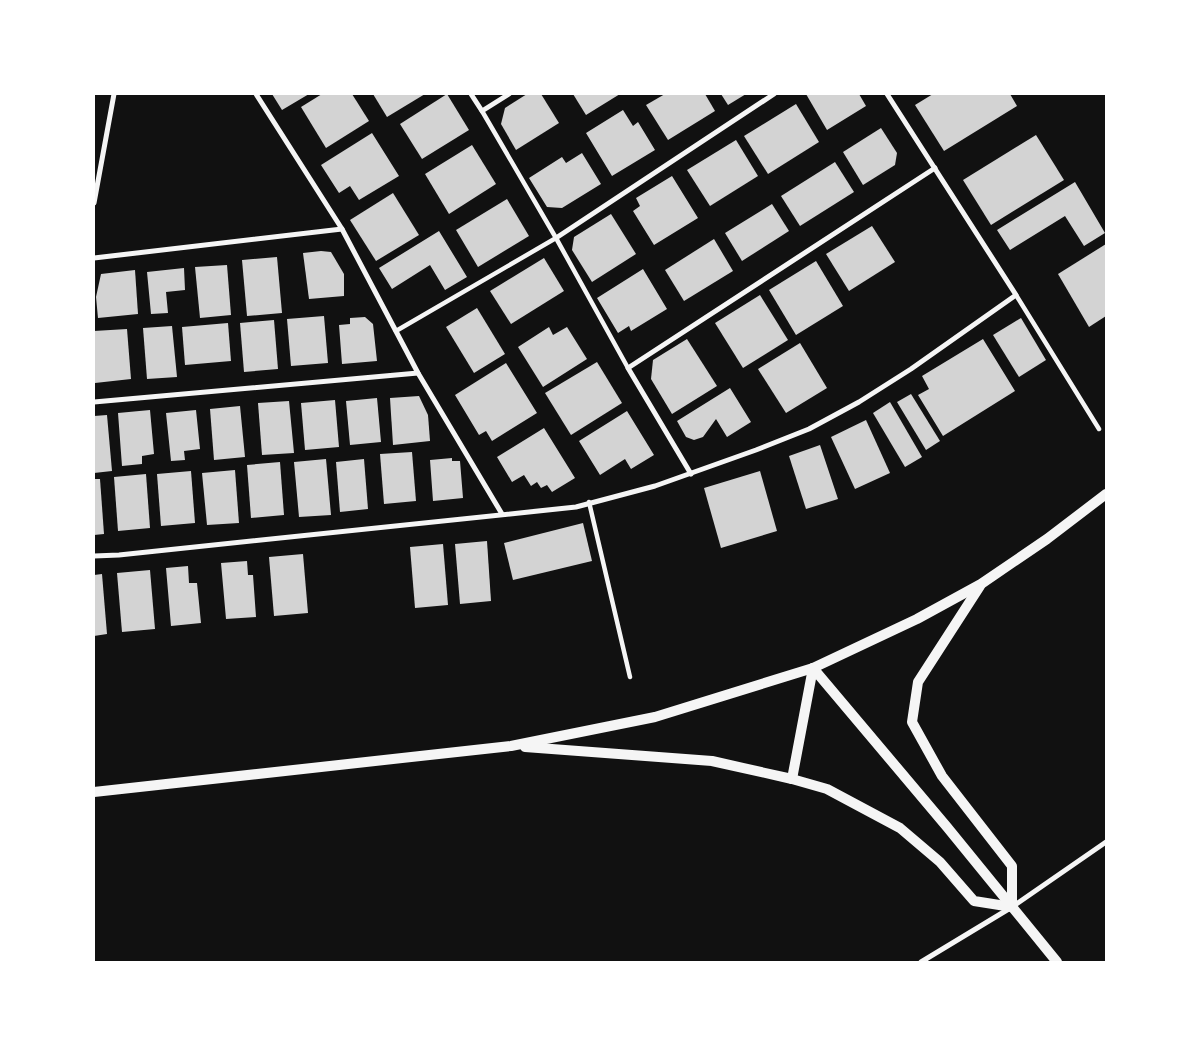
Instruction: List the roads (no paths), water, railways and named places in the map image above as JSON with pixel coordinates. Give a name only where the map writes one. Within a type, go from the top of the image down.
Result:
[{"type":"main road","points":[[94,792],[511,746],[655,717],[813,668],[918,618],[981,584],[1047,539],[1106,494]]},
{"type":"main road","points":[[981,584],[918,682],[912,722],[942,776],[1012,866],[1012,907]]},
{"type":"main road","points":[[792,778],[813,668]]},
{"type":"main road","points":[[813,668],[947,827],[1057,962]]},
{"type":"main road","points":[[511,746],[712,760],[792,778],[827,789],[900,828],[940,862],[974,902],[1012,907]]},
{"type":"street","points":[[94,203],[114,94]]},
{"type":"street","points":[[256,94],[342,229],[418,373],[502,514]]},
{"type":"street","points":[[471,94],[691,474]]},
{"type":"street","points":[[482,112],[509,94]]},
{"type":"street","points":[[396,331],[556,238],[774,94]]},
{"type":"street","points":[[887,94],[1099,429]]},
{"type":"street","points":[[628,368],[935,168]]},
{"type":"street","points":[[94,258],[342,229]]},
{"type":"street","points":[[94,556],[119,555],[576,507],[655,486],[809,429],[859,402],[926,359],[1016,296]]},
{"type":"street","points":[[94,402],[418,373]]},
{"type":"street","points":[[589,502],[630,677]]},
{"type":"street","points":[[921,962],[1012,907],[1106,842]]}]
